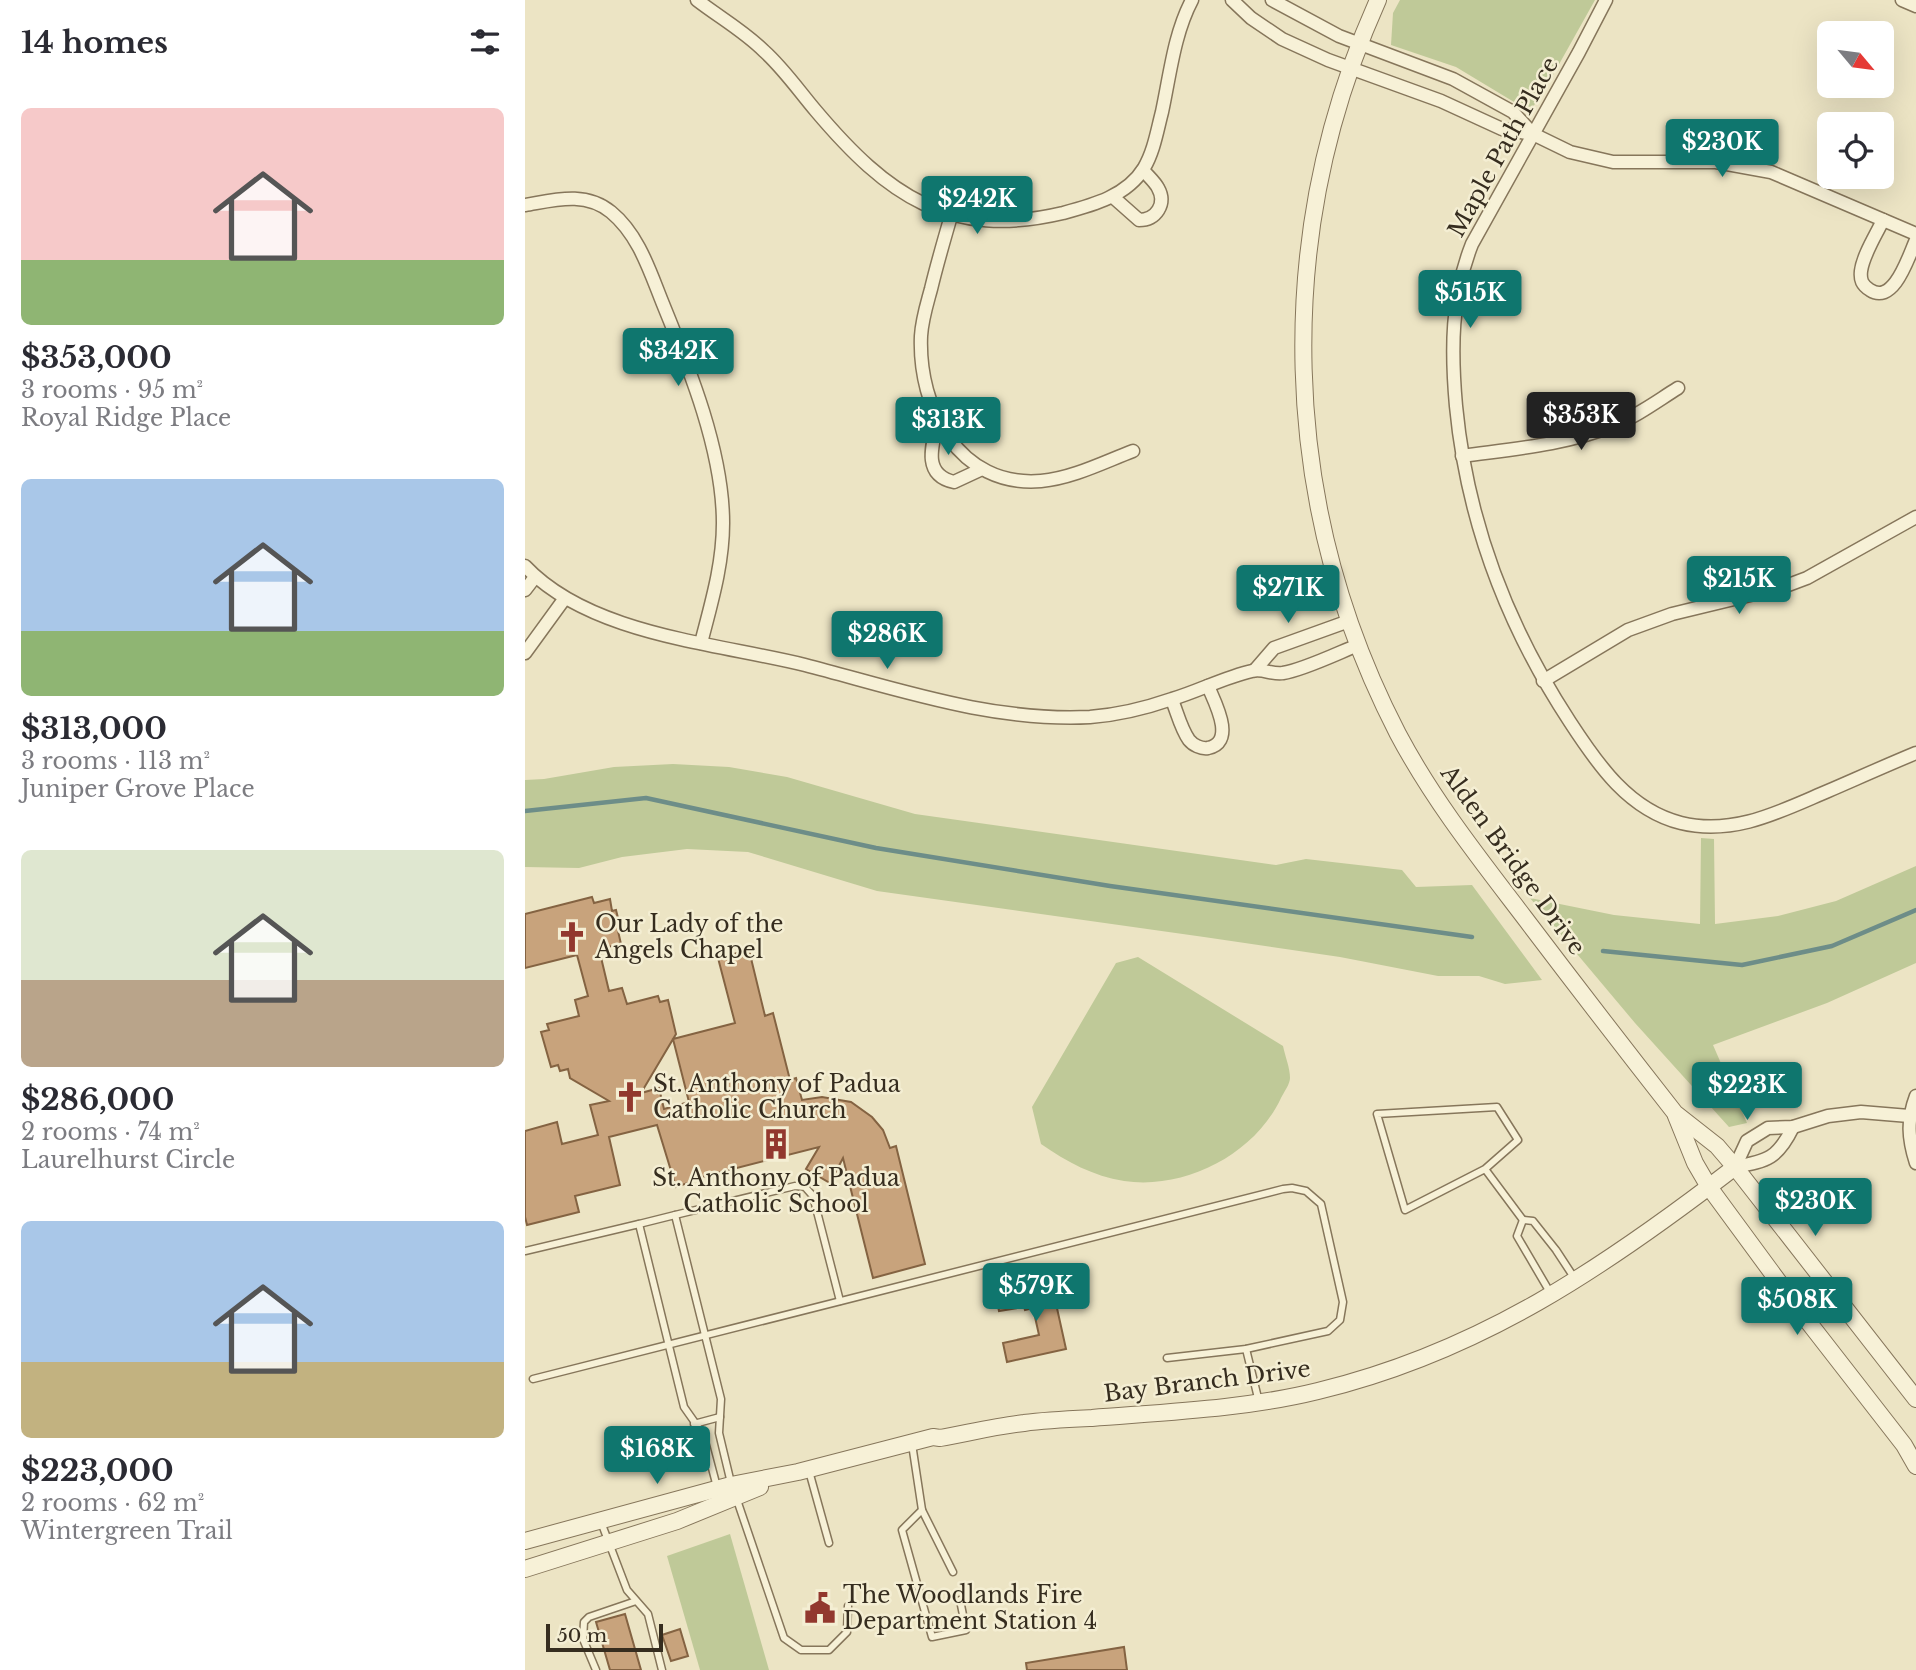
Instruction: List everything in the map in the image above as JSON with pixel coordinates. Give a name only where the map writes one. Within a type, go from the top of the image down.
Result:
[{"type":"street","points":[[697,0],[743,32],[765,52],[875,173],[917,201],[951,216],[975,219],[1024,219],[1060,214],[1113,197],[1129,185],[1143,170],[1154,145],[1178,35],[1192,0]]},
{"type":"street","points":[[1232,0],[1251,18],[1282,39],[1350,68],[1441,101],[1502,129],[1533,134],[1570,152],[1613,162],[1689,160],[1758,169],[1800,183],[1883,220],[1916,237],[1896,284],[1886,292],[1875,292],[1867,289],[1861,281],[1861,268],[1883,220]]},
{"type":"street","points":[[1272,0],[1295,14],[1359,43],[1453,79],[1513,112],[1533,134]]},
{"type":"street","name":"Alden Bridge Drive","points":[[1378,0],[1350,68],[1328,140],[1316,194],[1303,304],[1302,360],[1311,471],[1321,527],[1357,645],[1399,736],[1458,831],[1675,1113],[1717,1146],[1735,1167],[1916,1399]]},
{"type":"street","name":"Maple Path Place","points":[[1606,0],[1472,244],[1459,282],[1452,339],[1453,377],[1462,456],[1474,515],[1505,604],[1543,681],[1591,754],[1619,788],[1639,803],[1680,823],[1705,827],[1750,822],[1771,816],[1916,753]]},
{"type":"street","points":[[1902,0],[1916,6]]},
{"type":"street","points":[[1113,197],[1139,220],[1153,217],[1159,210],[1162,199],[1158,188],[1143,170]]},
{"type":"street","points":[[525,205],[578,198],[596,203],[611,212],[627,228],[642,251],[688,365],[701,402],[722,493],[722,550],[701,643]]},
{"type":"street","points":[[951,216],[923,316],[921,356],[938,421],[953,445],[982,469],[1010,478],[1039,481],[1064,477],[1133,451]]},
{"type":"street","points":[[1462,456],[1589,434],[1613,426],[1678,388]]},
{"type":"street","points":[[938,421],[931,450],[936,473],[954,482],[982,469]]},
{"type":"street","points":[[1543,681],[1628,630],[1672,614],[1783,587],[1819,571],[1916,517]]},
{"type":"street","points":[[525,566],[565,598],[607,617],[940,702],[1044,717],[1092,717],[1122,712],[1172,699],[1255,670],[1282,674],[1357,645]]},
{"type":"street","points":[[525,590],[535,576]]},
{"type":"street","points":[[525,653],[565,598]]},
{"type":"street","points":[[1255,670],[1275,648],[1349,621]]},
{"type":"street","points":[[1172,699],[1189,740],[1202,748],[1212,747],[1220,740],[1223,727],[1208,686]]},
{"type":"street","points":[[1916,1096],[1909,1116],[1911,1147],[1916,1163]]},
{"type":"street","points":[[1735,1167],[1747,1141],[1768,1128],[1793,1127],[1828,1116],[1861,1112],[1909,1116]]},
{"type":"street","name":"Alden Bridge Drive","points":[[1675,1113],[1695,1163],[1709,1186],[1806,1320],[1910,1441],[1916,1466]]},
{"type":"street","points":[[1735,1167],[1763,1162],[1783,1146],[1793,1127]]},
{"type":"street","name":"Bay Branch Drive","points":[[525,1541],[912,1442],[1024,1423],[1183,1411],[1259,1402],[1318,1392],[1386,1371],[1453,1346],[1551,1296],[1658,1226],[1735,1167]]},
{"type":"street","name":"Bay Branch Drive","points":[[525,1569],[677,1521],[728,1491]]},
{"type":"lane","points":[[1497,1107],[1518,1140],[1485,1169],[1405,1210],[1377,1114],[1497,1107]]},
{"type":"lane","points":[[1485,1169],[1523,1220],[1534,1221],[1576,1281]]},
{"type":"lane","points":[[525,1251],[795,1186],[805,1186],[813,1196],[840,1301]]},
{"type":"lane","points":[[533,1379],[1283,1189],[1300,1188],[1313,1195],[1324,1210],[1343,1302],[1342,1316],[1337,1325],[1328,1331],[1246,1349],[1167,1359]]},
{"type":"lane","points":[[675,1215],[721,1399],[719,1433],[728,1491]]},
{"type":"lane","points":[[1523,1220],[1517,1236],[1551,1296]]},
{"type":"lane","points":[[639,1224],[684,1407],[703,1434],[728,1491],[784,1638],[801,1650],[829,1650],[847,1632],[848,1606]]},
{"type":"lane","points":[[1246,1349],[1259,1402]]},
{"type":"lane","points":[[694,1423],[720,1417]]},
{"type":"lane","points":[[912,1442],[922,1510],[953,1572]]},
{"type":"lane","points":[[803,1471],[829,1543]]},
{"type":"lane","points":[[922,1510],[902,1530],[932,1637],[966,1630],[960,1600]]},
{"type":"lane","points":[[601,1520],[627,1590],[648,1614],[662,1670]]},
{"type":"lane","points":[[596,1670],[583,1639],[584,1622],[589,1617],[636,1601]]},
{"type":"green space","points":[[1400,0],[1595,0],[1539,100],[1533,106],[1524,108],[1456,67],[1391,45],[1393,13]]},
{"type":"green space","points":[[673,764],[729,767],[787,777],[915,814],[1276,865],[1306,859],[1402,870],[1416,887],[1472,885],[1542,980],[1505,984],[1479,976],[1438,976],[1340,957],[877,891],[748,852],[687,849],[622,857],[579,868],[525,867],[525,780],[614,767]]},
{"type":"green space","points":[[1701,838],[1714,839],[1715,924],[1778,916],[1836,901],[1916,866],[1916,963],[1827,1003],[1713,1045],[1747,1123],[1729,1127],[1635,1023],[1530,898],[1614,915],[1700,924]]},
{"type":"green space","points":[[1138,957],[1283,1046],[1290,1078],[1269,1118],[1254,1136],[1216,1164],[1171,1180],[1124,1181],[1102,1176],[1071,1162],[1041,1144],[1032,1107],[1116,963]]},
{"type":"green space","points":[[730,1534],[769,1670],[700,1670],[667,1556]]},
{"type":"building","points":[[592,897],[594,903],[610,899],[612,911],[616,910],[621,930],[618,931],[621,944],[599,949],[609,991],[622,988],[627,1004],[658,996],[660,1002],[668,1000],[676,1034],[673,1039],[735,1023],[718,958],[749,950],[765,1016],[773,1013],[790,1080],[796,1078],[802,1100],[822,1097],[851,1102],[872,1117],[883,1130],[890,1148],[896,1146],[925,1264],[873,1278],[843,1158],[830,1183],[806,1169],[819,1147],[690,1180],[691,1182],[676,1187],[657,1125],[609,1137],[620,1185],[575,1196],[579,1212],[527,1225],[525,1131],[557,1122],[562,1144],[598,1135],[590,1105],[609,1101],[570,1078],[568,1069],[560,1071],[558,1065],[551,1067],[541,1032],[549,1030],[547,1024],[579,1016],[575,1000],[588,996],[577,955],[525,968],[525,914]],"holes":[[[673,1039],[689,1102],[664,1109],[659,1088],[641,1093]]]},
{"type":"building","points":[[1051,1281],[1066,1349],[1007,1362],[1003,1343],[1039,1335],[1033,1308],[999,1311],[997,1301],[1022,1295],[1021,1292],[1029,1290],[1028,1286]]},
{"type":"building","points":[[625,1614],[641,1670],[610,1670],[596,1622]]},
{"type":"building","points":[[680,1629],[688,1656],[671,1661],[662,1635]]},
{"type":"building","points":[[1124,1647],[1127,1670],[1027,1670],[1026,1663]]},
{"type":"waterway","points":[[525,811],[646,798],[876,848],[1110,886],[1472,937]]},
{"type":"waterway","points":[[1603,951],[1742,965],[1832,946],[1916,910]]},
{"type":"place","name":"Our Lady of the Angels Chapel","points":[[572,937]]},
{"type":"place","name":"St. Anthony of Padua Catholic Church","points":[[630,1097]]},
{"type":"place","name":"St. Anthony of Padua Catholic School","points":[[776,1144]]},
{"type":"place","name":"The Woodlands Fire Department Station 4","points":[[820,1608]]}]
